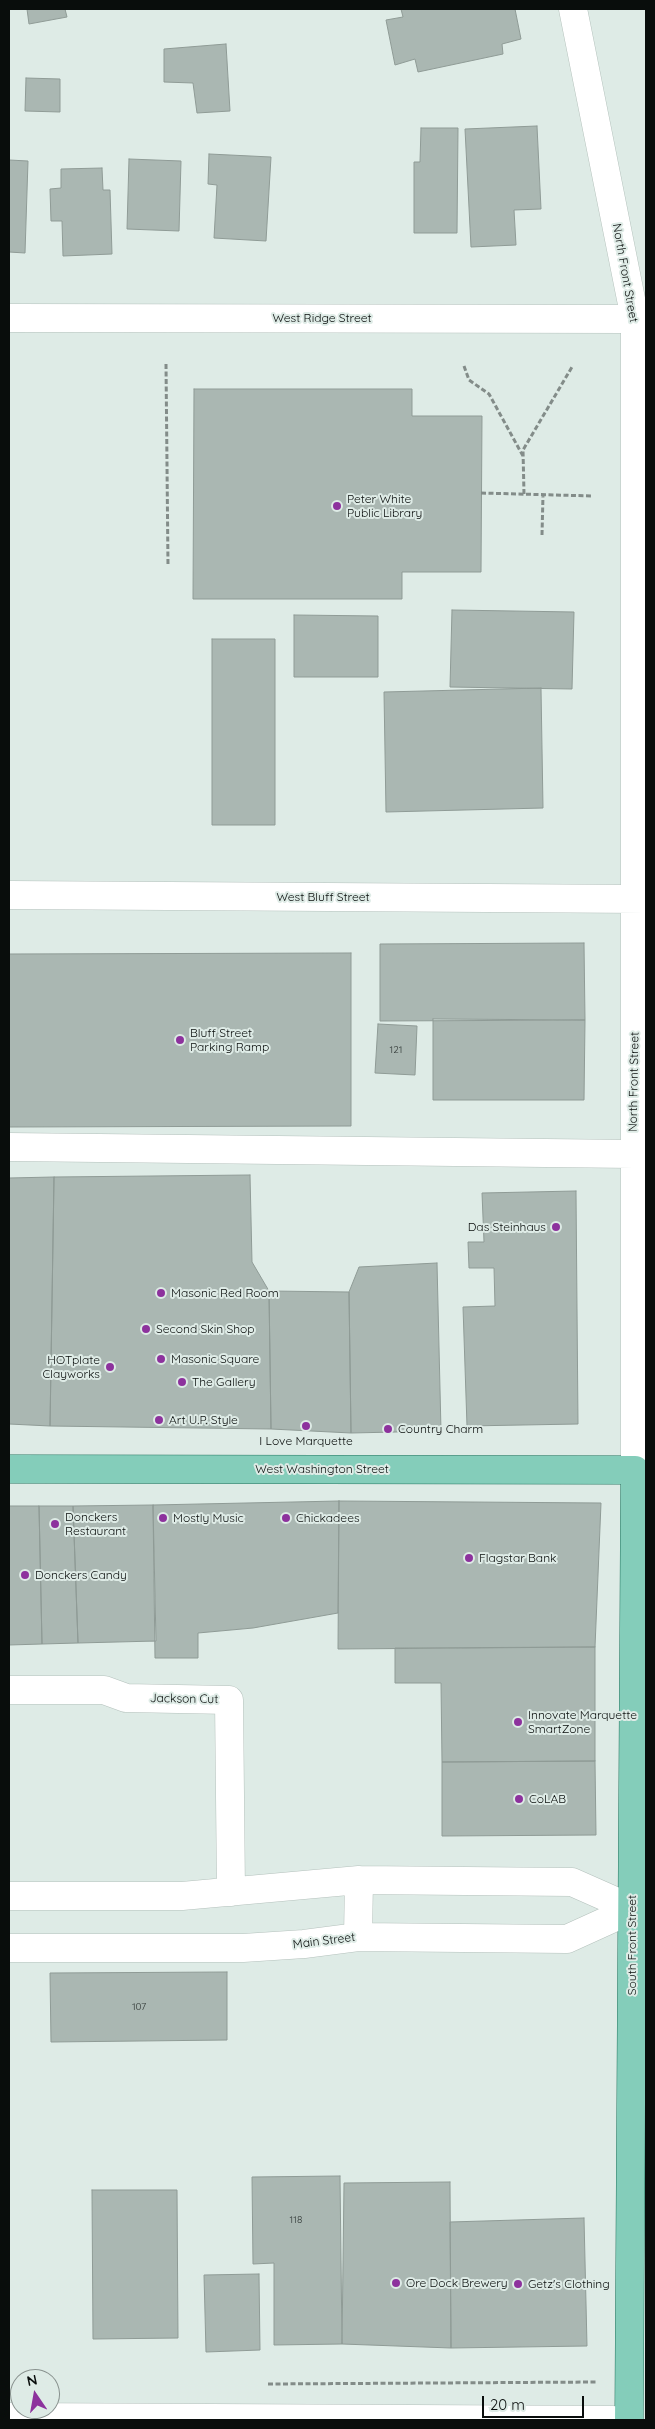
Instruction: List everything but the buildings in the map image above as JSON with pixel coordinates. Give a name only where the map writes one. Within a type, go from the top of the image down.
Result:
[{"type":"main road","name":"West Washington Street","points":[[9,1468],[641,1470]]},
{"type":"main road","name":"South Front Street","points":[[629,2420],[639,1909],[641,1470]]},
{"type":"street","name":"North Front Street","points":[[573,9],[640,318],[641,900],[634,1154],[641,1470]]},
{"type":"street","name":"West Ridge Street","points":[[9,318],[640,318]]},
{"type":"street","name":"West Bluff Street","points":[[9,895],[641,900]]},
{"type":"street","points":[[9,1147],[634,1154]]},
{"type":"street","name":"Jackson Cut","points":[[9,1690],[104,1690],[126,1698],[229,1700],[231,1892]]},
{"type":"street","points":[[9,1896],[182,1896],[359,1880],[572,1882],[639,1909]]},
{"type":"street","points":[[358,1937],[359,1880]]},
{"type":"street","name":"Main Street","points":[[9,1948],[243,1948],[304,1944],[358,1937],[566,1939],[639,1909]]},
{"type":"street","points":[[9,2417],[613,2420]]},
{"type":"path","points":[[166,364],[168,566]]},
{"type":"path","points":[[464,366],[469,380],[489,394],[523,456]]},
{"type":"path","points":[[524,494],[523,450],[572,366]]},
{"type":"path","points":[[482,493],[593,496]]},
{"type":"path","points":[[542,535],[543,494]]},
{"type":"path","points":[[260,2384],[630,2382]]},
{"type":"place","name":"Peter White Public Library","points":[[337,506]]},
{"type":"place","name":"Bluff Street Parking Ramp","points":[[180,1040]]},
{"type":"place","name":"Das Steinhaus","points":[[556,1227]]},
{"type":"place","name":"Masonic Red Room","points":[[161,1293]]},
{"type":"place","name":"Second Skin Shop","points":[[146,1329]]},
{"type":"place","name":"Masonic Square","points":[[161,1359]]},
{"type":"place","name":"HOTplate Clayworks","points":[[110,1367]]},
{"type":"place","name":"The Gallery","points":[[182,1382]]},
{"type":"place","name":"Art U.P. Style","points":[[159,1420]]},
{"type":"place","name":"I Love Marquette","points":[[306,1426]]},
{"type":"place","name":"Country Charm","points":[[388,1429]]},
{"type":"place","name":"Mostly Music","points":[[163,1518]]},
{"type":"place","name":"Chickadees","points":[[286,1518]]},
{"type":"place","name":"Donckers Restaurant","points":[[55,1524]]},
{"type":"place","name":"Flagstar Bank","points":[[469,1558]]},
{"type":"place","name":"Donckers Candy","points":[[25,1575]]},
{"type":"place","name":"Innovate Marquette SmartZone","points":[[518,1722]]},
{"type":"place","name":"CoLAB","points":[[519,1799]]},
{"type":"place","name":"Ore Dock Brewery","points":[[396,2283]]},
{"type":"place","name":"Getz's Clothing","points":[[518,2284]]}]
